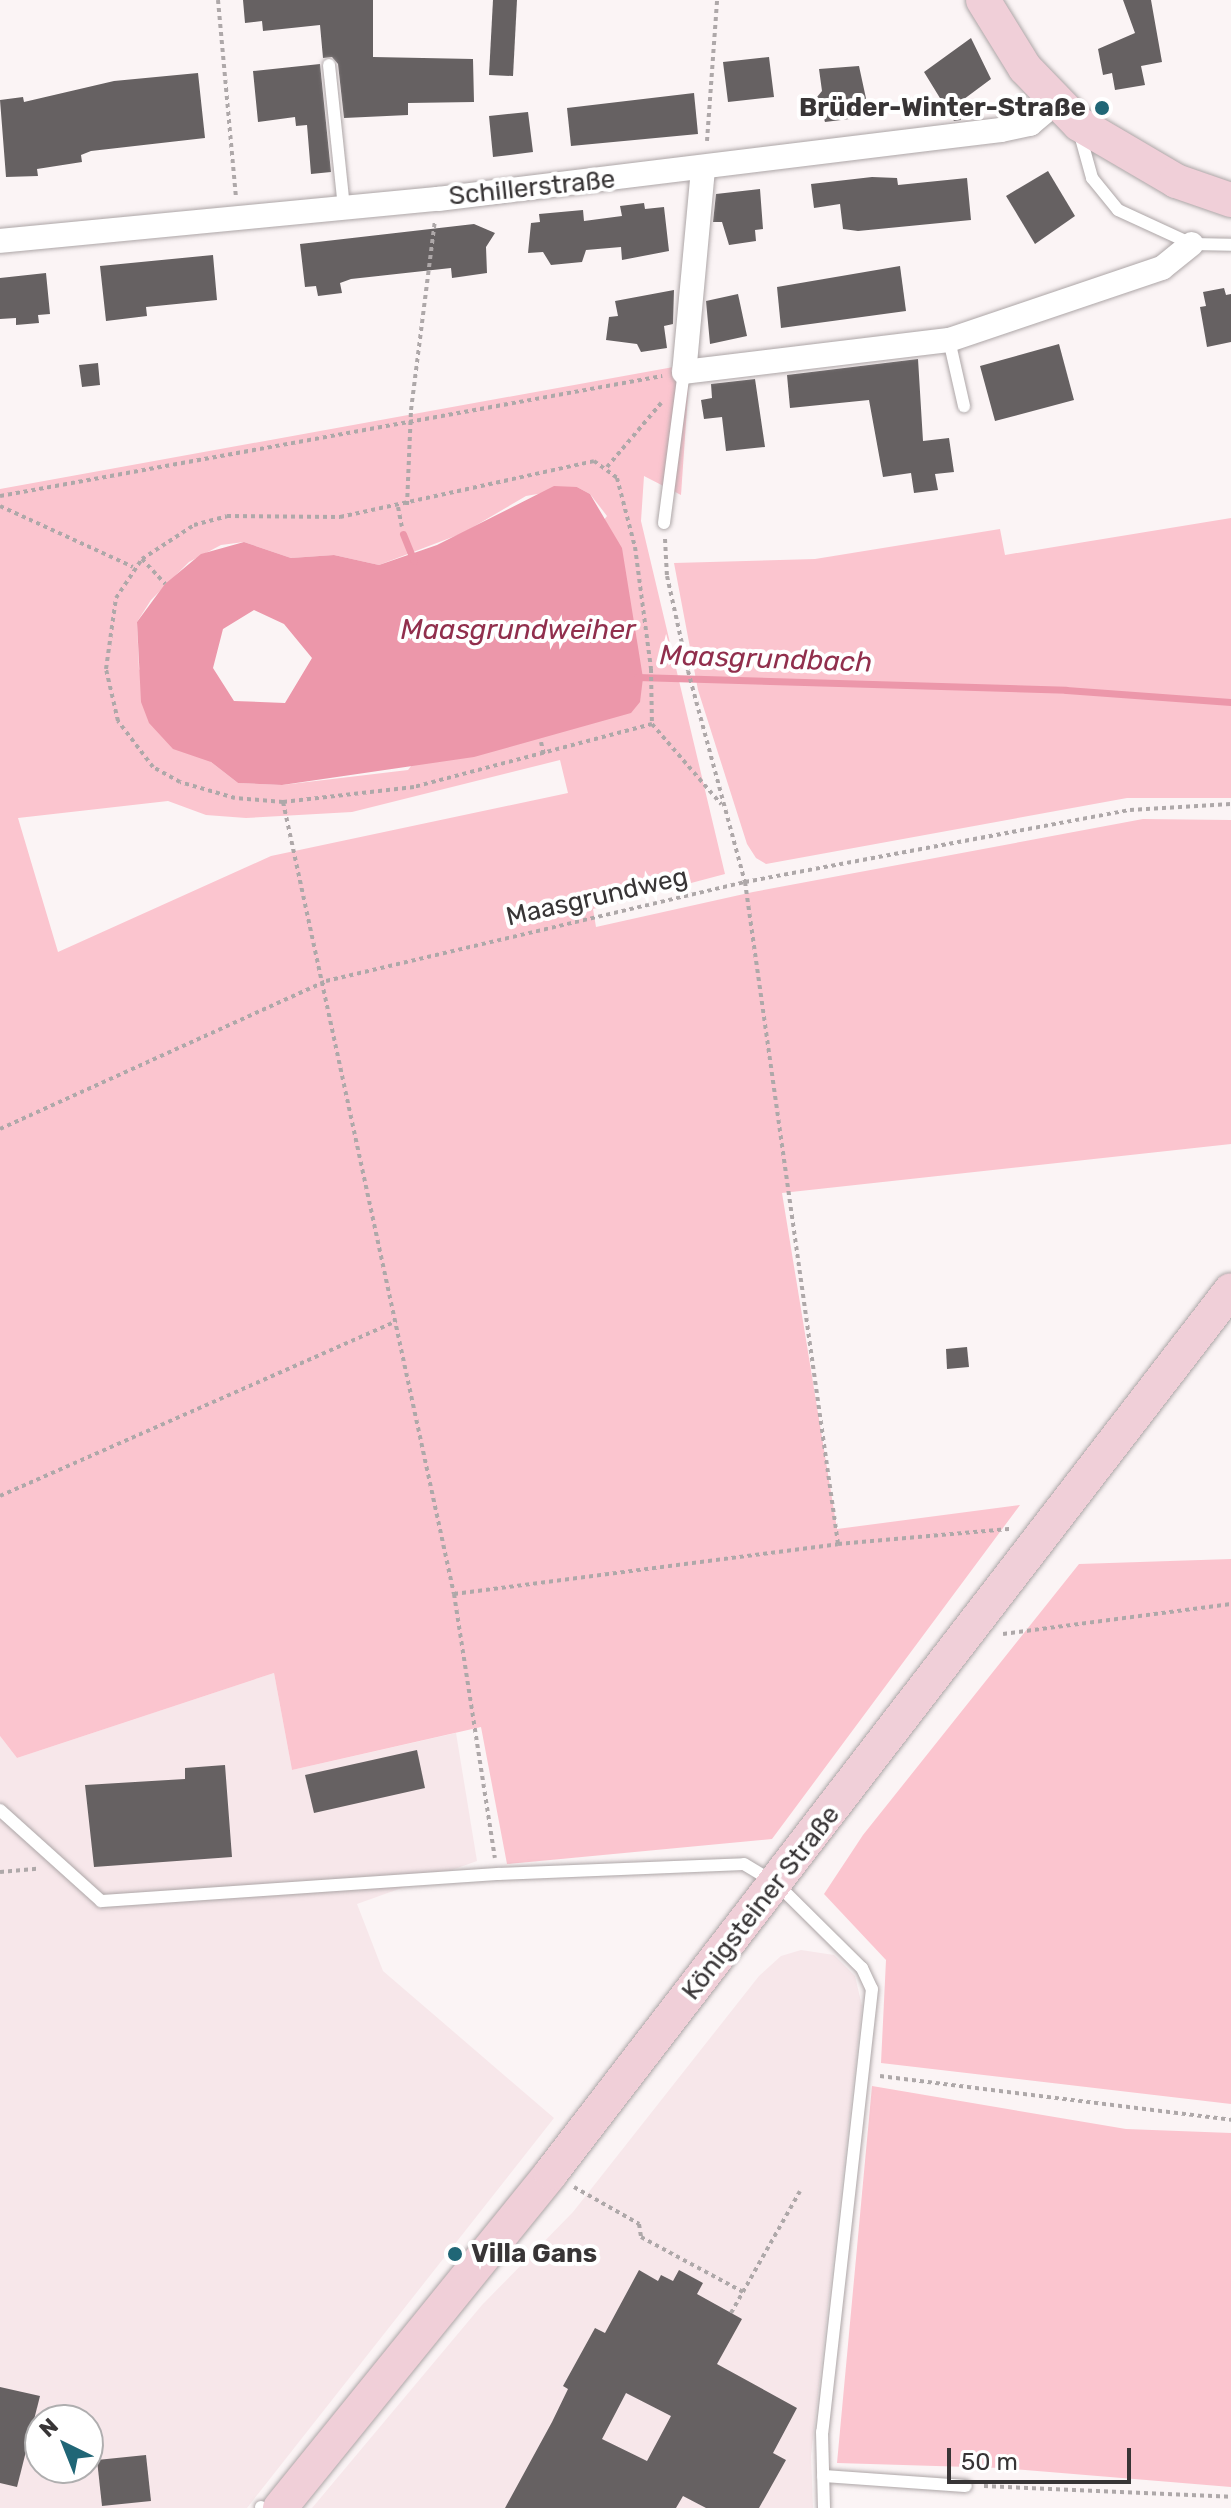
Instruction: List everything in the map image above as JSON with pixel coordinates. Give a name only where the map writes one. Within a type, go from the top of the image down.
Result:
[{"type":"main road","points":[[992,3],[1025,68],[1067,113],[1176,181],[1231,200]]},
{"type":"main road","name":"Königsteiner Straße","points":[[280,2508],[551,2173],[777,1884],[1231,1290]]},
{"type":"street","name":"Schillerstraße","points":[[0,241],[438,199],[703,169],[753,158],[1001,130],[1067,113]]},
{"type":"street","points":[[703,169],[684,372],[949,340],[1162,268],[1192,244]]},
{"type":"lane","points":[[329,65],[344,208]]},
{"type":"lane","points":[[1067,113],[1102,193],[1140,224],[1192,244],[1231,245]]},
{"type":"lane","points":[[949,340],[964,406]]},
{"type":"lane","points":[[664,523],[684,372]]},
{"type":"lane","points":[[0,1810],[101,1901],[498,1874],[744,1864],[777,1884],[867,1978],[872,1989],[832,2328],[823,2476],[824,2508]]},
{"type":"lane","points":[[823,2476],[966,2486]]},
{"type":"path","points":[[218,0],[238,218]]},
{"type":"path","points":[[703,169],[717,0]]},
{"type":"path","points":[[407,505],[411,419],[438,199]]},
{"type":"path","points":[[0,496],[411,419],[684,372]]},
{"type":"path","points":[[607,467],[684,372]]},
{"type":"path","points":[[652,724],[414,787],[283,802],[205,792],[153,767],[134,748],[118,721],[106,669],[116,598],[133,567],[194,525],[227,516],[308,521],[398,507],[594,461],[607,467],[617,478],[635,547],[651,669],[652,724],[722,806]]},
{"type":"path","points":[[0,506],[133,567]]},
{"type":"path","points":[[398,507],[402,527]]},
{"type":"path","points":[[664,523],[667,576],[688,671],[745,882],[838,1544]]},
{"type":"path","points":[[142,559],[165,584]]},
{"type":"path","points":[[541,742],[544,755]]},
{"type":"path","points":[[283,802],[326,981],[454,1594],[498,1874]]},
{"type":"path","name":"Maasgrundweg","points":[[0,1129],[326,981],[745,882],[1130,810],[1231,804]]},
{"type":"path","points":[[0,1496],[396,1321]]},
{"type":"path","points":[[454,1594],[838,1544],[1047,1530]]},
{"type":"path","points":[[961,1642],[1231,1604]]},
{"type":"path","points":[[0,1872],[62,1865]]},
{"type":"path","points":[[864,2074],[1231,2120]]},
{"type":"path","points":[[551,2173],[639,2224],[641,2237],[743,2292]]},
{"type":"path","points":[[731,2313],[800,2191]]},
{"type":"path","points":[[966,2486],[1231,2497]]},
{"type":"shaded area","points":[[690,364],[681,495],[644,476],[641,521],[725,874],[593,909],[596,927],[753,892],[1143,819],[1231,820],[1231,1144],[782,1193],[837,1529],[1020,1505],[772,1839],[507,1864],[481,1727],[292,1770],[274,1673],[17,1758],[0,1736],[0,489]],"holes":[[[577,487],[590,494],[607,516],[408,770],[282,785],[238,783],[211,762],[139,669],[137,622],[151,600],[189,562],[221,545],[244,542],[291,558],[334,555],[379,565],[463,533],[526,496]],[[560,760],[568,793],[271,856],[58,952],[18,818],[168,801],[206,815],[246,818],[352,812]]]},
{"type":"shaded area","points":[[1231,518],[1231,798],[1127,798],[766,864],[756,858],[747,844],[698,690],[674,563],[815,559],[1000,529],[1005,555]]},
{"type":"shaded area","points":[[1231,1559],[1231,2104],[881,2063],[886,1960],[824,1894],[863,1835],[1079,1564]]},
{"type":"shaded area","points":[[274,1673],[292,1770],[456,1733],[477,1861],[357,1904],[383,1971],[554,2118],[247,2508],[0,2508],[0,1736],[17,1758]]},
{"type":"shaded area","points":[[801,1950],[834,1955],[855,1976],[862,2006],[811,2456],[813,2508],[312,2508],[482,2305],[573,2212],[759,1976],[781,1956]]},
{"type":"shaded area","points":[[872,2086],[1126,2129],[1231,2133],[1231,2487],[1002,2468],[837,2463]]},
{"type":"water","name":"Maasgrundweiher","points":[[554,486],[577,487],[590,494],[622,548],[643,678],[640,702],[631,713],[474,757],[282,785],[238,783],[211,762],[173,749],[149,723],[141,702],[137,622],[165,584],[201,554],[244,542],[291,558],[334,555],[379,565],[437,545]],"holes":[[[254,610],[284,624],[312,658],[285,703],[234,701],[213,668],[223,629]]]},
{"type":"building","points":[[243,0],[373,0],[373,57],[473,59],[474,102],[408,103],[408,115],[344,118],[338,64],[332,57],[323,58],[320,25],[263,31],[262,21],[245,23]]},
{"type":"building","points":[[493,0],[517,0],[513,76],[489,75]]},
{"type":"building","points":[[1123,0],[1151,0],[1162,62],[1141,66],[1145,85],[1115,90],[1112,73],[1103,75],[1098,49],[1135,33]]},
{"type":"building","points":[[971,38],[991,79],[960,102],[961,120],[954,121],[924,72]]},
{"type":"building","points":[[769,57],[774,97],[728,102],[723,62]]},
{"type":"building","points":[[320,64],[331,172],[311,174],[307,125],[296,126],[295,117],[258,122],[253,71]]},
{"type":"building","points":[[859,66],[867,103],[855,104],[857,118],[825,122],[817,97],[822,91],[819,69]]},
{"type":"building","points":[[198,73],[205,138],[91,151],[81,155],[82,162],[37,169],[38,176],[6,177],[0,100],[23,97],[24,102],[114,81]]},
{"type":"building","points":[[694,93],[698,134],[571,146],[567,108]]},
{"type":"building","points":[[528,112],[533,152],[493,157],[489,116]]},
{"type":"building","points":[[1048,171],[1075,216],[1035,244],[1006,196]]},
{"type":"building","points":[[872,177],[897,178],[898,185],[967,178],[971,220],[858,231],[843,229],[840,204],[814,208],[811,184]]},
{"type":"building","points":[[760,189],[763,229],[755,230],[756,241],[729,245],[722,222],[713,222],[716,194]]},
{"type":"building","points":[[644,203],[645,209],[664,207],[669,251],[622,260],[621,247],[586,250],[582,262],[551,265],[543,252],[528,253],[531,223],[540,222],[539,214],[583,210],[584,221],[622,216],[620,206]]},
{"type":"building","points":[[474,224],[495,233],[486,247],[487,273],[452,278],[451,268],[351,279],[340,283],[342,293],[318,296],[316,286],[305,287],[300,244]]},
{"type":"building","points":[[213,255],[217,300],[146,307],[147,316],[106,321],[100,266]]},
{"type":"building","points":[[900,266],[906,311],[781,328],[777,287]]},
{"type":"building","points":[[46,273],[50,314],[38,315],[39,323],[16,325],[16,318],[0,319],[0,278]]},
{"type":"building","points":[[1224,288],[1226,295],[1231,294],[1231,342],[1207,347],[1200,307],[1206,306],[1203,292]]},
{"type":"building","points":[[674,290],[673,324],[664,326],[667,348],[641,352],[637,344],[606,340],[609,317],[618,316],[615,301]]},
{"type":"building","points":[[738,294],[747,336],[710,344],[706,301]]},
{"type":"building","points":[[1059,344],[1074,400],[995,421],[980,366]]},
{"type":"building","points":[[918,359],[923,441],[949,438],[954,472],[935,474],[938,490],[914,493],[911,473],[883,477],[869,400],[790,408],[787,375]]},
{"type":"building","points":[[98,363],[100,385],[82,387],[79,365]]},
{"type":"building","points":[[755,379],[765,447],[726,451],[722,417],[704,419],[701,400],[712,398],[711,384]]},
{"type":"building","points":[[967,1347],[969,1367],[947,1369],[946,1349]]},
{"type":"building","points":[[417,1750],[425,1788],[314,1813],[305,1775]]},
{"type":"building","points":[[225,1765],[232,1857],[94,1867],[85,1785],[185,1779],[185,1768]]},
{"type":"building","points":[[639,2270],[658,2281],[661,2275],[673,2281],[679,2270],[703,2283],[697,2294],[742,2319],[717,2364],[797,2408],[773,2453],[786,2460],[759,2508],[706,2508],[683,2496],[676,2508],[505,2508],[552,2422],[568,2389],[563,2386],[595,2328],[605,2333]],"holes":[[[626,2393],[671,2416],[647,2461],[602,2439]]]},
{"type":"building","points":[[0,2387],[40,2396],[38,2404],[24,2404],[24,2459],[17,2487],[0,2483]]},
{"type":"building","points":[[146,2455],[151,2501],[102,2506],[100,2484],[104,2484],[104,2459]]},
{"type":"waterway","points":[[403,534],[414,561]]},
{"type":"waterway","name":"Maasgrundbach","points":[[637,677],[1066,690],[1231,702]]},
{"type":"place","name":"Brüder-Winter-Straße","points":[[1102,108]]},
{"type":"place","name":"Villa Gans","points":[[455,2254]]}]
